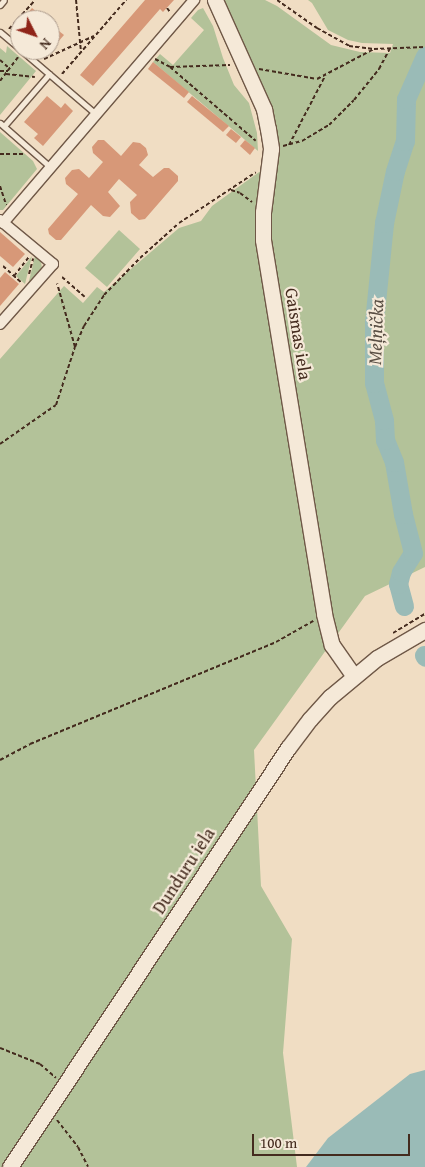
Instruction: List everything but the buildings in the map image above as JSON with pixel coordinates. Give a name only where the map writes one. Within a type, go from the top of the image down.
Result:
[{"type":"street","points":[[0,324],[28,288],[53,264],[4,220],[194,0]]},
{"type":"street","name":"Gaismas iela","points":[[215,0],[264,109],[270,158],[263,212],[263,240],[324,614],[332,645],[354,676]]},
{"type":"street","name":"Dunduru iela","points":[[10,1167],[288,748],[310,719],[354,676],[377,658],[425,630]]},
{"type":"lane","points":[[0,5],[4,0]]},
{"type":"lane","points":[[33,60],[47,76],[56,80],[96,114]]},
{"type":"lane","points":[[47,76],[2,124],[50,167]]},
{"type":"path","points":[[2,33],[34,0]]},
{"type":"path","points":[[76,0],[82,52]]},
{"type":"path","points":[[56,80],[126,0]]},
{"type":"path","points":[[277,0],[317,28],[349,46],[374,49],[425,46]]},
{"type":"path","points":[[36,63],[96,35]]},
{"type":"path","points":[[325,75],[289,145],[302,141],[329,125],[354,100],[379,68],[390,48]]},
{"type":"path","points":[[253,68],[317,80],[374,49]]},
{"type":"path","points":[[0,444],[56,405],[84,326],[104,295],[140,258],[179,223],[231,190],[270,158],[170,67],[159,60],[143,59]]},
{"type":"path","points":[[0,60],[8,71]]},
{"type":"path","points":[[0,81],[15,60]]},
{"type":"path","points":[[170,67],[228,65]]},
{"type":"path","points":[[0,71],[47,76]]},
{"type":"path","points":[[0,154],[35,153]]},
{"type":"path","points":[[0,186],[4,220]]},
{"type":"path","points":[[231,190],[240,192],[263,212]]},
{"type":"path","points":[[14,276],[36,250]]},
{"type":"path","points":[[3,266],[28,288],[36,250]]},
{"type":"path","points":[[62,277],[85,297]]},
{"type":"path","points":[[57,283],[75,347]]},
{"type":"path","points":[[0,760],[30,744],[276,642],[324,614]]},
{"type":"path","points":[[0,1048],[40,1064],[57,1079]]},
{"type":"path","points":[[49,1110],[78,1147],[88,1167]]},
{"type":"green space","points":[[224,0],[265,0],[277,6],[331,45],[360,52],[390,53],[393,44],[362,43],[348,40],[328,30],[312,3],[308,0],[425,0],[425,567],[365,596],[254,750],[261,886],[292,939],[283,1053],[297,1167],[0,1167],[0,359],[64,286],[83,303],[97,287],[104,292],[179,228],[201,221],[212,206],[269,165],[279,161],[273,119],[267,100]]},
{"type":"green space","points":[[203,8],[213,26],[234,85],[249,103],[257,133],[258,151],[153,62],[160,54],[173,65],[204,30],[191,18],[198,10]]},
{"type":"green space","points":[[7,46],[10,49],[10,60],[23,60],[36,71],[0,115],[0,48],[6,53]]},
{"type":"green space","points":[[0,132],[33,161],[37,169],[3,210],[0,210]]},
{"type":"green space","points":[[119,230],[140,249],[107,287],[85,268]]},
{"type":"green space","points":[[32,256],[25,284],[16,276]]},
{"type":"green space","points":[[35,256],[41,261],[42,269],[28,285]]},
{"type":"water","points":[[425,1070],[425,1167],[306,1167],[328,1138],[410,1074]]},
{"type":"waterway","name":"Meļņička","points":[[404,606],[398,584],[401,572],[413,553],[403,514],[394,462],[385,440],[384,420],[374,383],[374,322],[384,223],[395,171],[405,141],[406,99],[425,56]]}]
